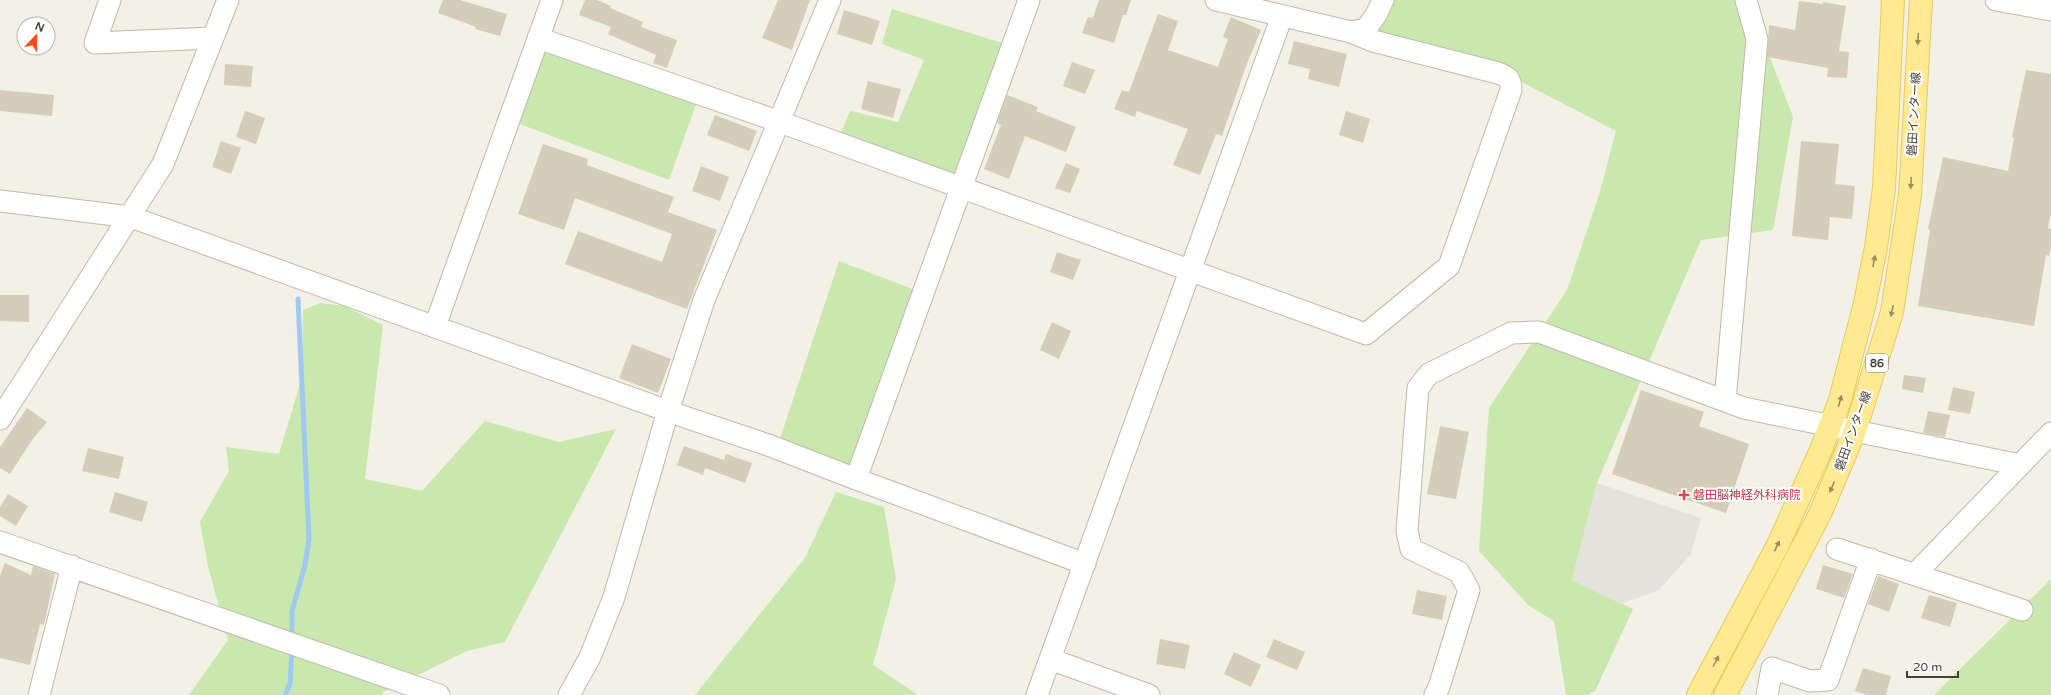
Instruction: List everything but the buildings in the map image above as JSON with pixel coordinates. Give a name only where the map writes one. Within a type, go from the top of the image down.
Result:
[{"type":"main road","name":"磐田インター線","points":[[1698,695],[1778,545],[1831,426],[1853,354],[1876,246],[1884,188],[1893,0]]},
{"type":"main road","name":"磐田インター線","points":[[1725,695],[1814,527],[1856,431],[1892,312],[1910,195],[1920,0]]},
{"type":"street","points":[[110,0],[95,43],[212,38]]},
{"type":"street","points":[[0,419],[131,217],[163,164],[228,0]]},
{"type":"street","points":[[435,326],[552,0]]},
{"type":"street","points":[[569,695],[590,657],[614,597],[668,411],[704,300],[830,0]]},
{"type":"street","points":[[856,479],[1028,0]]},
{"type":"street","points":[[538,38],[699,96],[780,122],[1190,272],[1366,334],[1449,266],[1511,90],[1511,82],[1508,77],[1498,73],[1373,41],[1351,32],[1216,0]]},
{"type":"street","points":[[1351,32],[1366,29],[1376,15],[1383,0]]},
{"type":"street","points":[[1725,401],[1757,39],[1746,0]]},
{"type":"street","points":[[1996,0],[2051,10]]},
{"type":"street","points":[[1037,695],[1282,16]]},
{"type":"street","points":[[0,201],[131,217],[668,411],[771,446],[1085,564]]},
{"type":"street","points":[[1435,695],[1439,687],[1469,590],[1459,572],[1411,548],[1407,531],[1418,388],[1429,374],[1511,333],[1539,332],[1744,408],[2020,466]]},
{"type":"street","points":[[1915,574],[2051,433]]},
{"type":"street","points":[[0,542],[439,695]]},
{"type":"street","points":[[1837,549],[2022,610]]},
{"type":"street","points":[[1768,695],[1772,668],[1810,681],[1828,680],[1871,560]]},
{"type":"street","points":[[39,695],[72,566]]},
{"type":"street","points":[[1050,660],[1149,695]]},
{"type":"green space","points":[[1371,0],[1748,0],[1793,117],[1773,230],[1701,240],[1597,483],[1572,580],[1633,609],[1595,691],[1586,695],[1566,695],[1554,621],[1528,605],[1479,551],[1489,408],[1567,290],[1599,195],[1616,131],[1510,76],[1366,29],[1376,15]]},
{"type":"green space","points":[[892,9],[1012,46],[961,188],[837,143],[850,111],[898,122],[924,60],[882,44]]},
{"type":"green space","points":[[543,39],[699,96],[669,180],[509,120]]},
{"type":"green space","points":[[839,261],[923,293],[856,479],[777,448]]},
{"type":"green space","points":[[321,303],[344,306],[383,325],[365,479],[422,491],[485,421],[559,442],[616,429],[505,642],[467,651],[383,692],[382,695],[189,695],[228,640],[208,566],[200,522],[229,471],[226,447],[279,454],[302,377],[303,310]]},
{"type":"green space","points":[[836,492],[884,507],[896,579],[873,665],[918,695],[695,695],[805,558]]},
{"type":"green space","points":[[2051,579],[2051,695],[1934,695]]},
{"type":"shaded area","points":[[1597,483],[1701,518],[1691,554],[1659,590],[1621,604],[1572,580]]},
{"type":"waterway","points":[[292,640],[292,611],[305,565],[309,539],[298,299]]},
{"type":"waterway","points":[[285,695],[290,684],[292,650]]},
{"type":"place","name":"磐田脳神経外科病院","points":[[1684,495]]}]
